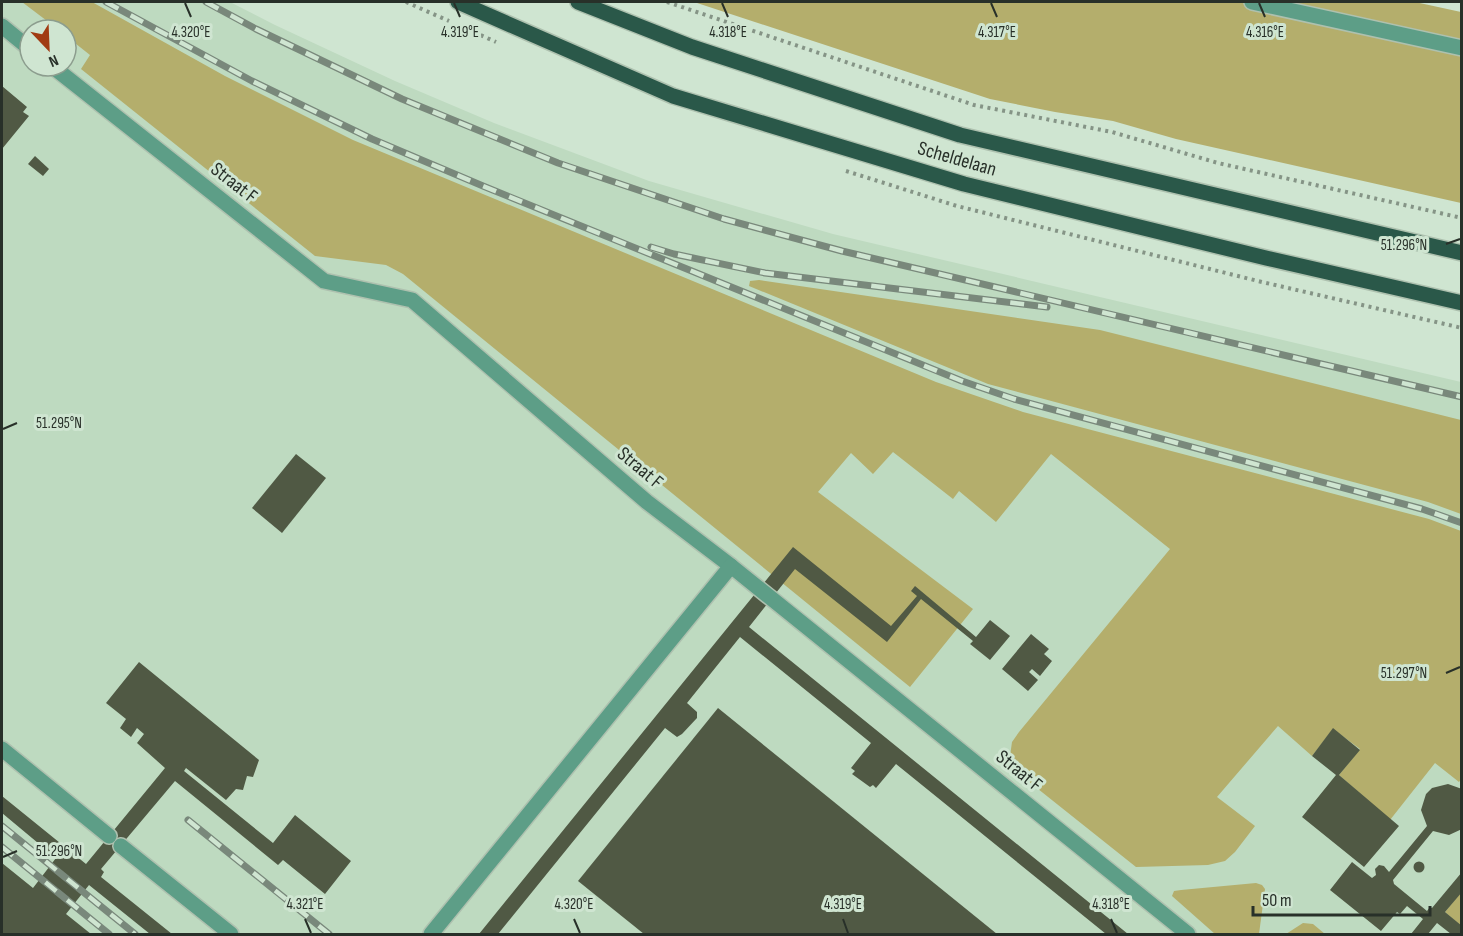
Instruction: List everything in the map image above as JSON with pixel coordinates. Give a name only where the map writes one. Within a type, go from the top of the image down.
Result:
[{"type":"main road","name":"Scheldelaan","points":[[458,2],[673,96],[942,177],[1266,258],[1461,303]]},
{"type":"main road","name":"Scheldelaan","points":[[578,2],[692,47],[960,135],[1461,253]]},
{"type":"lane","points":[[1252,2],[1461,48]]},
{"type":"lane","points":[[2,26],[18,39]]},
{"type":"lane","name":"Straat F","points":[[67,78],[324,281],[412,300],[647,502],[731,566],[1188,934]]},
{"type":"lane","points":[[431,934],[731,566]]},
{"type":"lane","points":[[2,749],[231,934]]},
{"type":"path","points":[[667,2],[974,105],[1112,132],[1218,163],[1461,218]]},
{"type":"shaded area","points":[[2,2],[230,2],[395,81],[494,123],[649,181],[833,234],[1461,382],[1461,934],[2,934]]},
{"type":"shaded area","points":[[22,2],[92,2],[225,76],[353,140],[936,382],[1023,412],[1429,519],[1461,531],[1461,779],[1459,782],[1435,763],[1390,820],[1339,775],[1360,749],[1333,729],[1312,756],[1278,726],[1217,797],[1255,826],[1235,852],[1225,861],[1208,865],[1136,867],[1023,777],[1010,756],[1012,742],[1019,732],[1170,549],[1051,454],[996,522],[959,491],[953,499],[893,452],[873,474],[851,453],[818,492],[973,609],[910,687],[403,274],[386,265],[315,256],[81,69],[90,55],[78,46],[78,18],[43,18]]},
{"type":"shaded area","points":[[694,2],[1415,2],[1461,12],[1461,203],[1176,139],[1113,121],[990,99]]},
{"type":"shaded area","points":[[759,280],[1100,330],[1461,420],[1461,514],[1428,502],[988,384],[749,286],[750,281]]},
{"type":"shaded area","points":[[1256,883],[1265,889],[1259,934],[1215,934],[1172,896],[1174,891]]},
{"type":"shaded area","points":[[1461,892],[1461,926],[1445,912]]},
{"type":"shaded area","points":[[1303,923],[1313,924],[1325,934],[1286,934]]},
{"type":"building","points":[[2,86],[27,107],[23,112],[29,116],[2,149]]},
{"type":"building","points":[[35,156],[49,169],[43,176],[28,164]]},
{"type":"building","points":[[296,454],[326,478],[282,533],[252,508]]},
{"type":"building","points":[[793,547],[891,626],[917,596],[911,591],[915,586],[976,637],[990,620],[1010,636],[990,660],[970,644],[973,641],[921,599],[887,642],[795,569],[749,627],[1128,934],[1106,934],[896,764],[876,788],[873,785],[870,787],[852,774],[855,771],[851,768],[871,743],[740,637],[687,703],[697,712],[697,718],[677,737],[665,728],[498,934],[479,934]]},
{"type":"building","points":[[1031,634],[1049,649],[1044,654],[1052,661],[1040,676],[1032,669],[1029,672],[1038,680],[1028,691],[1002,669]]},
{"type":"building","points":[[139,662],[259,760],[253,777],[247,776],[243,790],[236,789],[226,800],[186,768],[184,771],[273,843],[295,815],[351,861],[325,894],[283,860],[278,865],[175,781],[101,869],[104,872],[101,877],[172,934],[150,934],[89,885],[66,914],[91,934],[2,934],[2,863],[33,888],[56,858],[2,813],[2,796],[86,864],[165,768],[137,743],[144,734],[137,728],[131,737],[120,728],[126,719],[106,703]]},
{"type":"building","points":[[718,708],[997,934],[644,934],[578,881]]},
{"type":"building","points":[[1333,728],[1360,750],[1339,775],[1399,826],[1364,867],[1302,817],[1336,775],[1312,756]]},
{"type":"building","points":[[1448,784],[1462,789],[1462,829],[1449,835],[1433,831],[1393,880],[1394,884],[1427,911],[1462,872],[1462,892],[1445,912],[1462,926],[1462,934],[1451,934],[1437,923],[1428,934],[1411,934],[1423,919],[1407,906],[1400,914],[1397,912],[1381,931],[1330,890],[1352,862],[1372,878],[1376,875],[1375,869],[1379,865],[1384,866],[1389,872],[1427,826],[1421,810],[1426,794],[1432,788]]},
{"type":"building","points":[[1419,862],[1423,863],[1423,871],[1419,872],[1415,871],[1414,867],[1415,863]]},
{"type":"railway","points":[[106,2],[252,81],[372,139],[962,381],[1014,399],[1422,509],[1462,523]]},
{"type":"railway","points":[[206,2],[256,29],[402,99],[558,163],[724,219],[842,251],[1462,397]]},
{"type":"railway","points":[[651,247],[765,273],[1047,307]]},
{"type":"railway","points":[[188,820],[329,934]]},
{"type":"railway","points":[[2,826],[135,934]]},
{"type":"railway","points":[[2,847],[109,934]]}]
